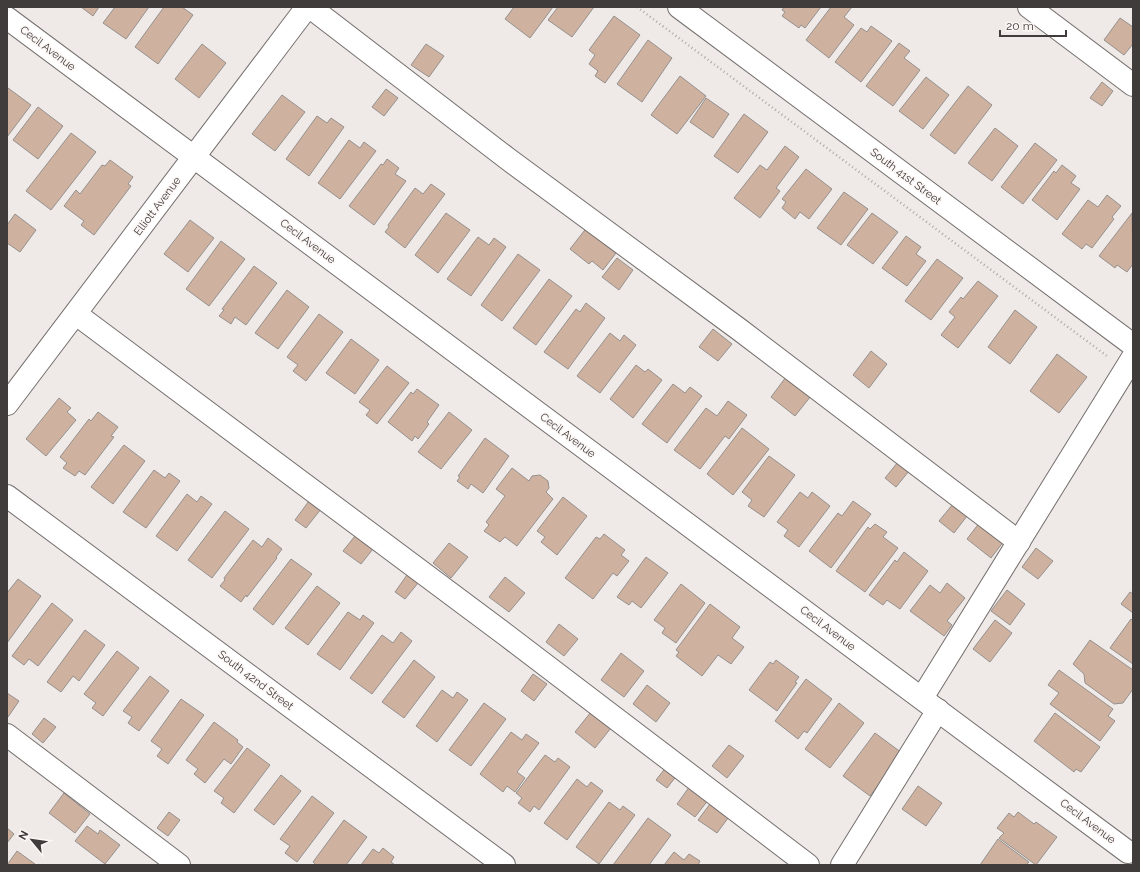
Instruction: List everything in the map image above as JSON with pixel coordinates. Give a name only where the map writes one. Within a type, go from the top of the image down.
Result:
[{"type":"street","name":"South 41st Street","points":[[679,7],[1133,345]]},
{"type":"street","points":[[1029,7],[1133,85]]},
{"type":"street","points":[[306,8],[740,330],[1019,542]]},
{"type":"street","name":"Elliott Avenue","points":[[7,404],[306,8]]},
{"type":"street","name":"Cecil Avenue","points":[[7,18],[930,704],[1127,853]]},
{"type":"street","points":[[76,314],[506,634],[808,865]]},
{"type":"street","points":[[842,865],[1019,542],[1129,364]]},
{"type":"street","name":"South 42nd Street","points":[[7,496],[504,865]]},
{"type":"street","points":[[7,735],[179,865]]},
{"type":"path","points":[[637,7],[1129,364]]},
{"type":"building","points":[[81,7],[99,7],[93,16]]},
{"type":"building","points":[[115,7],[149,7],[126,39],[103,23]]},
{"type":"building","points":[[164,7],[182,7],[193,15],[158,64],[135,47]]},
{"type":"building","points":[[514,7],[553,7],[530,38],[505,19]]},
{"type":"building","points":[[558,7],[594,7],[572,37],[548,20]]},
{"type":"building","points":[[784,7],[821,7],[805,28],[801,25],[799,28],[782,16],[785,12],[782,10]]},
{"type":"building","points":[[831,7],[852,7],[844,17],[854,25],[829,58],[806,40]]},
{"type":"building","points":[[614,16],[640,35],[605,83],[595,76],[598,71],[589,64],[595,55],[589,50]]},
{"type":"building","points":[[1120,18],[1133,27],[1133,44],[1124,55],[1104,40]]},
{"type":"building","points":[[871,26],[892,41],[861,82],[835,62],[861,28],[867,32]]},
{"type":"building","points":[[648,40],[672,58],[642,102],[617,84]]},
{"type":"building","points":[[899,43],[910,51],[904,58],[920,70],[893,106],[866,86]]},
{"type":"building","points":[[202,44],[226,63],[199,98],[175,79]]},
{"type":"building","points":[[426,44],[444,56],[429,77],[411,65]]},
{"type":"building","points":[[680,76],[706,96],[677,134],[651,115]]},
{"type":"building","points":[[926,77],[949,95],[923,129],[899,111]]},
{"type":"building","points":[[1102,82],[1113,91],[1102,106],[1090,98]]},
{"type":"building","points":[[968,86],[992,105],[955,154],[930,135]]},
{"type":"building","points":[[8,88],[31,105],[7,137],[7,90]]},
{"type":"building","points":[[386,89],[398,98],[384,116],[372,107]]},
{"type":"building","points":[[282,95],[305,112],[275,151],[252,134]]},
{"type":"building","points":[[706,98],[729,114],[713,138],[690,122]]},
{"type":"building","points":[[38,107],[63,126],[38,159],[13,140]]},
{"type":"building","points":[[744,114],[768,132],[738,173],[714,156]]},
{"type":"building","points":[[317,116],[327,123],[331,118],[344,127],[309,176],[286,159]]},
{"type":"building","points":[[995,128],[1018,146],[992,181],[968,163]]},
{"type":"building","points":[[71,133],[96,152],[51,210],[26,191]]},
{"type":"building","points":[[349,140],[360,148],[364,142],[376,151],[340,199],[318,183]]},
{"type":"building","points":[[1035,143],[1057,160],[1023,204],[1001,187]]},
{"type":"building","points":[[785,146],[799,157],[776,188],[780,191],[760,218],[734,198],[760,165],[767,170]]},
{"type":"building","points":[[387,159],[399,168],[395,174],[406,181],[374,225],[349,206],[381,164],[383,165]]},
{"type":"building","points":[[110,160],[133,177],[128,184],[131,186],[94,235],[81,225],[84,221],[64,206],[76,190],[80,194],[102,165],[105,166]]},
{"type":"building","points":[[1062,165],[1076,176],[1071,183],[1080,189],[1057,220],[1032,200],[1054,171],[1056,173]]},
{"type":"building","points":[[806,169],[832,189],[809,219],[800,212],[795,219],[782,208],[786,202],[782,199]]},
{"type":"building","points":[[431,184],[445,194],[405,248],[385,232],[389,227],[388,225],[415,188],[423,194]]},
{"type":"building","points":[[844,192],[868,209],[841,245],[817,228]]},
{"type":"building","points":[[1107,195],[1121,206],[1112,217],[1114,219],[1092,248],[1086,244],[1082,249],[1062,234],[1088,200],[1098,207]]},
{"type":"building","points":[[446,213],[470,230],[438,273],[415,255]]},
{"type":"building","points":[[872,213],[898,232],[873,264],[847,245]]},
{"type":"building","points":[[1132,213],[1133,264],[1127,272],[1117,265],[1115,268],[1099,256]]},
{"type":"building","points":[[15,214],[36,230],[20,252],[7,243],[7,225]]},
{"type":"building","points":[[190,220],[214,238],[188,272],[164,254]]},
{"type":"building","points":[[588,226],[607,240],[604,244],[616,253],[603,270],[592,261],[589,264],[570,249]]},
{"type":"building","points":[[906,236],[921,247],[916,254],[926,261],[907,286],[882,268]]},
{"type":"building","points":[[478,237],[489,245],[494,238],[506,247],[471,296],[447,279]]},
{"type":"building","points":[[221,241],[245,259],[209,306],[186,289]]},
{"type":"building","points":[[518,254],[540,270],[502,321],[481,305]]},
{"type":"building","points":[[617,258],[633,270],[619,290],[602,277]]},
{"type":"building","points":[[937,259],[963,278],[931,320],[905,301]]},
{"type":"building","points":[[254,266],[277,283],[246,325],[235,317],[231,324],[219,316],[224,310],[222,309]]},
{"type":"building","points":[[549,279],[572,296],[536,345],[513,328]]},
{"type":"building","points":[[978,281],[998,296],[958,348],[941,335],[955,317],[949,312],[961,297],[963,299]]},
{"type":"building","points":[[287,290],[309,307],[278,349],[255,333]]},
{"type":"building","points":[[586,303],[605,318],[568,369],[544,352],[576,309],[580,312]]},
{"type":"building","points":[[1015,310],[1037,327],[1010,364],[988,347]]},
{"type":"building","points":[[319,314],[343,332],[306,381],[293,371],[298,365],[287,357]]},
{"type":"building","points":[[713,329],[732,344],[718,361],[699,347]]},
{"type":"building","points":[[610,333],[620,341],[624,335],[636,345],[600,393],[577,376]]},
{"type":"building","points":[[351,339],[379,360],[355,394],[326,373]]},
{"type":"building","points":[[871,351],[887,364],[869,388],[853,375]]},
{"type":"building","points":[[1057,354],[1087,377],[1059,413],[1030,391]]},
{"type":"building","points":[[636,365],[645,372],[648,369],[662,380],[633,418],[610,399]]},
{"type":"building","points":[[387,366],[409,383],[377,424],[366,415],[370,410],[359,402]]},
{"type":"building","points":[[786,377],[811,396],[795,416],[771,397]]},
{"type":"building","points":[[673,384],[685,393],[690,387],[702,396],[667,443],[642,424]]},
{"type":"building","points":[[417,389],[439,405],[427,422],[429,424],[418,439],[415,436],[412,441],[388,422],[411,392],[413,394]]},
{"type":"building","points":[[59,398],[71,408],[67,412],[76,420],[46,456],[26,439]]},
{"type":"building","points":[[728,401],[747,415],[729,439],[725,436],[700,469],[674,450],[706,408],[717,416]]},
{"type":"building","points":[[98,412],[118,427],[111,436],[114,437],[85,475],[79,471],[75,476],[63,468],[67,463],[60,457],[89,419],[91,421]]},
{"type":"building","points":[[449,412],[472,430],[441,469],[418,452]]},
{"type":"building","points":[[742,428],[769,449],[733,495],[707,474]]},
{"type":"building","points":[[485,438],[509,456],[483,493],[471,484],[468,489],[457,481],[460,477],[458,476]]},
{"type":"building","points":[[124,445],[145,461],[113,504],[91,487]]},
{"type":"building","points":[[769,456],[795,475],[764,517],[748,506],[752,500],[742,492]]},
{"type":"building","points":[[898,462],[909,471],[896,487],[885,478]]},
{"type":"building","points":[[512,468],[529,481],[532,476],[540,475],[548,481],[549,488],[546,492],[553,499],[517,546],[505,537],[500,542],[484,531],[489,525],[486,522],[505,496],[496,489]]},
{"type":"building","points":[[154,470],[165,478],[169,473],[180,481],[146,528],[123,512]]},
{"type":"building","points":[[800,492],[808,498],[812,492],[830,506],[799,547],[784,536],[788,530],[777,522]]},
{"type":"building","points":[[187,494],[197,502],[201,496],[212,504],[177,551],[156,536]]},
{"type":"building","points":[[563,497],[587,516],[557,555],[541,542],[545,537],[537,531]]},
{"type":"building","points":[[309,501],[321,509],[306,528],[295,520]]},
{"type":"building","points":[[853,501],[871,514],[831,568],[809,551],[838,513],[842,516]]},
{"type":"building","points":[[953,504],[967,516],[954,533],[939,521]]},
{"type":"building","points":[[225,511],[249,529],[212,578],[188,560]]},
{"type":"building","points":[[980,522],[1004,541],[991,558],[967,539]]},
{"type":"building","points":[[875,524],[887,532],[883,537],[898,548],[865,592],[836,571],[868,527],[870,529]]},
{"type":"building","points":[[604,534],[625,550],[621,555],[629,561],[617,576],[613,573],[593,599],[565,578],[596,537],[600,539]]},
{"type":"building","points":[[355,536],[373,549],[361,564],[343,551]]},
{"type":"building","points":[[268,538],[282,549],[276,557],[277,558],[247,597],[246,595],[241,602],[220,586],[225,580],[224,578],[253,540],[262,547]]},
{"type":"building","points":[[449,543],[468,557],[451,578],[433,563]]},
{"type":"building","points":[[1036,548],[1053,561],[1038,579],[1022,567]]},
{"type":"building","points":[[904,552],[928,571],[900,609],[887,600],[883,605],[869,595],[895,560],[897,562]]},
{"type":"building","points":[[646,557],[668,573],[641,608],[632,601],[629,605],[617,597]]},
{"type":"building","points":[[291,559],[312,574],[273,625],[253,609]]},
{"type":"building","points":[[407,575],[418,583],[405,599],[395,592]]},
{"type":"building","points":[[505,577],[525,593],[509,612],[489,597]]},
{"type":"building","points":[[18,579],[41,596],[7,643],[7,593]]},
{"type":"building","points":[[947,583],[965,598],[947,621],[952,625],[944,636],[910,611],[930,585],[940,593]]},
{"type":"building","points":[[681,584],[705,603],[676,643],[662,633],[665,628],[654,620]]},
{"type":"building","points":[[317,586],[340,603],[308,645],[285,628]]},
{"type":"building","points":[[1007,590],[1025,604],[1010,625],[991,611]]},
{"type":"building","points":[[1130,592],[1133,594],[1133,613],[1121,604]]},
{"type":"building","points":[[52,603],[73,620],[38,666],[29,659],[24,665],[12,656]]},
{"type":"building","points":[[710,604],[740,627],[732,638],[744,647],[731,664],[718,655],[702,676],[676,656],[679,652],[676,650]]},
{"type":"building","points":[[348,612],[360,620],[363,615],[374,623],[340,670],[317,654]]},
{"type":"building","points":[[1131,619],[1133,621],[1133,664],[1110,648]]},
{"type":"building","points":[[995,620],[1012,633],[990,662],[973,649]]},
{"type":"building","points":[[559,624],[578,639],[564,656],[546,642]]},
{"type":"building","points":[[85,630],[105,645],[79,681],[73,676],[61,692],[47,682]]},
{"type":"building","points":[[401,632],[412,641],[372,694],[350,678],[382,635],[393,643]]},
{"type":"building","points":[[1090,640],[1133,670],[1133,689],[1123,703],[1114,704],[1085,683],[1084,674],[1073,664]]},
{"type":"building","points":[[117,651],[139,668],[103,716],[92,708],[96,703],[84,694]]},
{"type":"building","points":[[621,653],[644,671],[624,697],[601,680]]},
{"type":"building","points":[[414,660],[435,677],[404,718],[382,702]]},
{"type":"building","points":[[776,660],[799,677],[795,682],[797,683],[777,711],[749,690],[770,662],[773,664]]},
{"type":"building","points":[[1059,670],[1113,709],[1108,716],[1115,721],[1100,741],[1050,704],[1059,693],[1048,685]]},
{"type":"building","points":[[533,674],[547,684],[534,701],[521,691]]},
{"type":"building","points":[[150,676],[169,691],[139,731],[128,723],[132,717],[123,711]]},
{"type":"building","points":[[806,679],[832,699],[807,733],[804,731],[798,739],[775,721]]},
{"type":"building","points":[[647,685],[670,703],[656,722],[633,704]]},
{"type":"building","points":[[442,690],[453,698],[457,692],[468,700],[437,742],[416,726]]},
{"type":"building","points":[[7,693],[19,701],[8,717],[7,716]]},
{"type":"building","points":[[181,699],[204,715],[168,764],[157,756],[162,749],[151,741]]},
{"type":"building","points":[[484,703],[506,719],[471,766],[449,750]]},
{"type":"building","points":[[839,703],[864,723],[830,768],[805,749]]},
{"type":"building","points":[[591,712],[611,728],[595,748],[575,732]]},
{"type":"building","points":[[1055,713],[1100,747],[1081,772],[1076,769],[1074,772],[1034,741]]},
{"type":"building","points":[[44,718],[56,727],[43,743],[32,734]]},
{"type":"building","points":[[214,722],[238,740],[237,742],[243,747],[231,764],[224,759],[205,783],[194,774],[198,769],[186,760]]},
{"type":"building","points":[[511,732],[522,740],[526,734],[539,743],[517,772],[525,778],[515,792],[507,786],[503,792],[480,774]]},
{"type":"building","points":[[875,733],[902,753],[870,796],[843,776]]},
{"type":"building","points":[[729,745],[744,756],[727,778],[712,766]]},
{"type":"building","points":[[247,748],[270,765],[234,813],[221,803],[224,798],[214,791]]},
{"type":"building","points":[[545,755],[555,762],[558,758],[570,767],[539,810],[534,806],[530,812],[518,803],[522,798],[516,793]]},
{"type":"building","points":[[667,766],[678,774],[667,788],[656,780]]},
{"type":"building","points":[[281,775],[301,791],[274,825],[254,810]]},
{"type":"building","points":[[577,779],[587,787],[591,782],[603,791],[567,840],[544,823]]},
{"type":"building","points":[[690,786],[709,799],[695,817],[677,804]]},
{"type":"building","points":[[918,786],[942,803],[926,826],[902,809]]},
{"type":"building","points":[[64,793],[90,814],[75,833],[49,813]]},
{"type":"building","points":[[312,796],[334,813],[297,862],[285,853],[290,846],[280,839]]},
{"type":"building","points":[[713,800],[731,814],[717,833],[698,820]]},
{"type":"building","points":[[609,802],[620,810],[623,806],[635,815],[599,864],[576,847]]},
{"type":"building","points":[[169,812],[180,820],[168,836],[157,828]]},
{"type":"building","points":[[1018,812],[1034,824],[1036,822],[1057,837],[1036,865],[999,838],[1004,833],[997,828],[1009,813],[1014,817]]},
{"type":"building","points":[[648,818],[671,835],[649,865],[613,865]]},
{"type":"building","points":[[344,820],[367,837],[346,865],[316,865],[313,862]]},
{"type":"building","points":[[87,826],[98,834],[100,830],[120,845],[105,864],[75,841]]},
{"type":"building","points":[[7,828],[14,834],[7,843]]},
{"type":"building","points":[[998,839],[1029,862],[1026,865],[980,865]]},
{"type":"building","points":[[383,848],[394,857],[391,862],[395,865],[361,865],[373,849],[379,853]]},
{"type":"building","points":[[17,851],[35,864],[36,865],[7,865]]},
{"type":"building","points":[[674,852],[684,860],[689,854],[700,861],[698,865],[664,865]]}]
